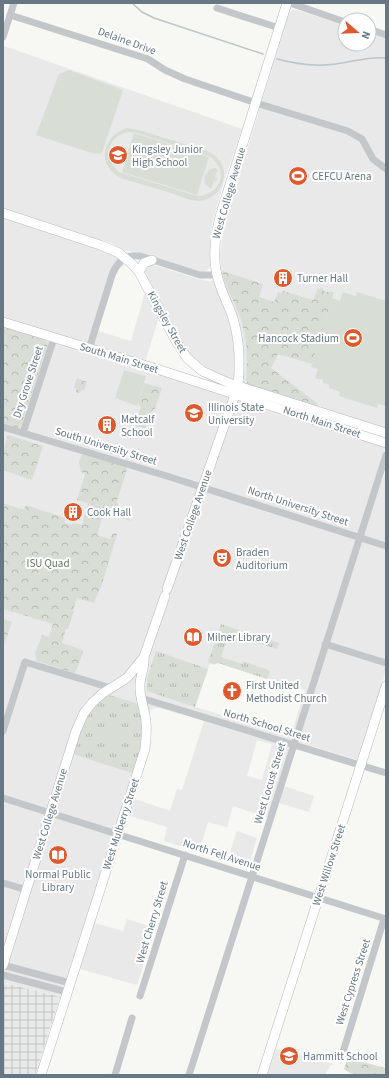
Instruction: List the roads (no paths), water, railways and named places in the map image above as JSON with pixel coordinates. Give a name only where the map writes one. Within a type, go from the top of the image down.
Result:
[{"type":"main road","name":"West College Avenue","points":[[3,965],[82,717],[92,703],[103,693],[127,678],[144,657],[237,390],[240,354],[234,322],[217,275],[214,252],[217,227],[287,3]]},
{"type":"main road","name":"Kingsley Street","points":[[3,213],[100,245],[119,253],[126,258],[139,272],[176,341],[187,358],[194,366],[237,390]]},
{"type":"main road","points":[[139,272],[144,263],[152,260]]},
{"type":"main road","name":"South Main Street","points":[[3,322],[89,349],[237,390]]},
{"type":"main road","name":"North Main Street","points":[[237,390],[386,433]]},
{"type":"main road","name":"North Main Street","points":[[237,390],[386,443]]},
{"type":"main road","name":"West Mulberry Street","points":[[42,1075],[144,750],[147,736],[140,684],[145,666],[144,657]]},
{"type":"main road","name":"West Willow Street","points":[[262,1075],[386,686]]},
{"type":"street","points":[[3,37],[14,3]]},
{"type":"street","points":[[290,3],[337,19]]},
{"type":"street","points":[[217,8],[279,28]]},
{"type":"street","name":"Delaine Drive","points":[[10,15],[148,59],[175,76],[256,103],[336,127],[356,135],[366,144],[373,159],[386,169]]},
{"type":"street","name":"Kingsley Street","points":[[126,258],[132,255],[200,275],[217,275]]},
{"type":"street","points":[[89,349],[112,275],[117,265],[126,258]]},
{"type":"street","name":"Dry Grove Street","points":[[23,433],[54,338]]},
{"type":"street","name":"South University Street","points":[[3,427],[202,488]]},
{"type":"street","name":"West Locust Street","points":[[189,1075],[386,455]]},
{"type":"street","name":"North University Street","points":[[202,488],[386,546]]},
{"type":"street","points":[[326,644],[386,663]]},
{"type":"street","points":[[3,731],[25,662],[111,688]]},
{"type":"street","name":"North School Street","points":[[141,698],[386,773]]},
{"type":"street","name":"North Fell Avenue","points":[[3,798],[385,919]]},
{"type":"street","name":"West Cherry Street","points":[[140,996],[185,855]]},
{"type":"street","points":[[3,883],[27,890]]},
{"type":"street","name":"West Cypress Street","points":[[343,1052],[385,919]]},
{"type":"street","points":[[3,965],[69,988]]},
{"type":"street","points":[[3,975],[69,988]]},
{"type":"street","points":[[115,1075],[132,1018]]},
{"type":"waterway","points":[[132,3],[142,12],[154,18],[263,54]]},
{"type":"waterway","points":[[277,59],[299,64],[329,65],[367,58],[386,58]]},
{"type":"place","name":"Kingsley Junior High School","points":[[118,155]]},
{"type":"place","name":"CEFCU Arena","points":[[298,176]]},
{"type":"place","name":"Turner Hall","points":[[283,278]]},
{"type":"place","name":"Hancock Stadium","points":[[353,338]]},
{"type":"place","name":"Illinois State University","points":[[194,413]]},
{"type":"place","name":"Metcalf School","points":[[107,425]]},
{"type":"place","name":"Cook Hall","points":[[73,512]]},
{"type":"place","name":"Braden Auditorium","points":[[222,558]]},
{"type":"place","name":"Milner Library","points":[[193,637]]},
{"type":"place","name":"First United Methodist Church","points":[[232,691]]},
{"type":"place","name":"Normal Public Library","points":[[58,855]]},
{"type":"place","name":"Hammitt School","points":[[289,1056]]},
{"type":"park label","name":"ISU Quad","points":[[48,563]]}]
